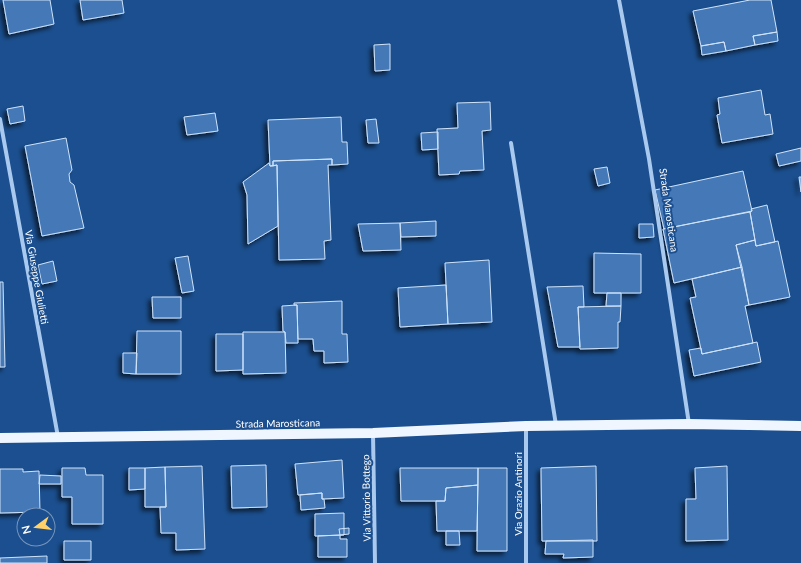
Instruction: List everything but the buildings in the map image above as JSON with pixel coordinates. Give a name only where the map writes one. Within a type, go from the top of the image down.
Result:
[{"type":"main road","name":"Strada Marosticana","points":[[0,438],[373,433],[526,426],[689,424],[801,426]]},
{"type":"street","name":"Strada Marosticana","points":[[619,0],[649,160],[689,424]]},
{"type":"street","name":"Via Giuseppe Giulietti","points":[[0,119],[58,438]]},
{"type":"street","points":[[511,143],[556,426]]},
{"type":"street","name":"Via Orazio Antinori","points":[[526,426],[526,563]]},
{"type":"street","name":"Via Vittorio Bottego","points":[[373,433],[375,563]]}]
